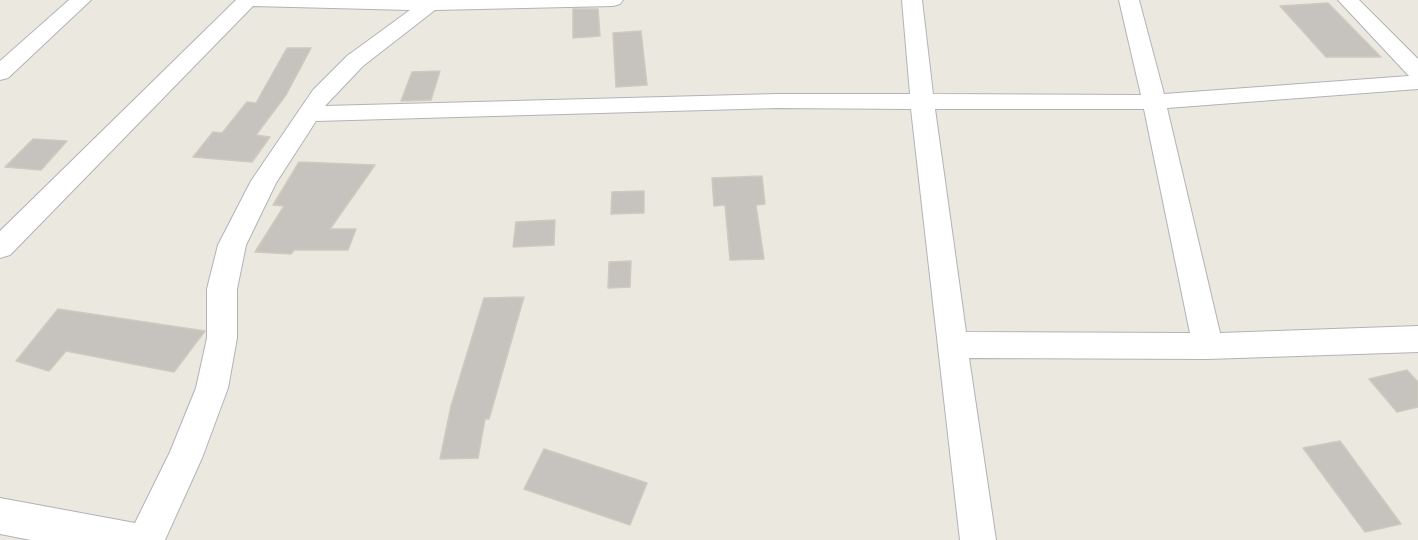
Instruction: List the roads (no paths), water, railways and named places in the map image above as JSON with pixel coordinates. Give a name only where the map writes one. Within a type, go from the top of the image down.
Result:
[{"type":"street","points":[[0,73],[81,0]]},
{"type":"street","points":[[0,248],[247,0]]},
{"type":"street","points":[[255,0],[429,4],[613,0]]},
{"type":"street","points":[[912,0],[922,102],[978,540]]},
{"type":"street","points":[[1129,0],[1208,346]]},
{"type":"street","points":[[1348,0],[1418,72]]},
{"type":"street","points":[[146,540],[185,458],[212,388],[222,338],[222,289],[232,245],[264,181],[321,95],[355,61],[429,4]]},
{"type":"street","points":[[307,114],[777,101],[1154,102],[1418,82]]},
{"type":"street","points":[[952,345],[1208,346],[1418,339]]},
{"type":"street","points":[[0,516],[131,540]]}]
